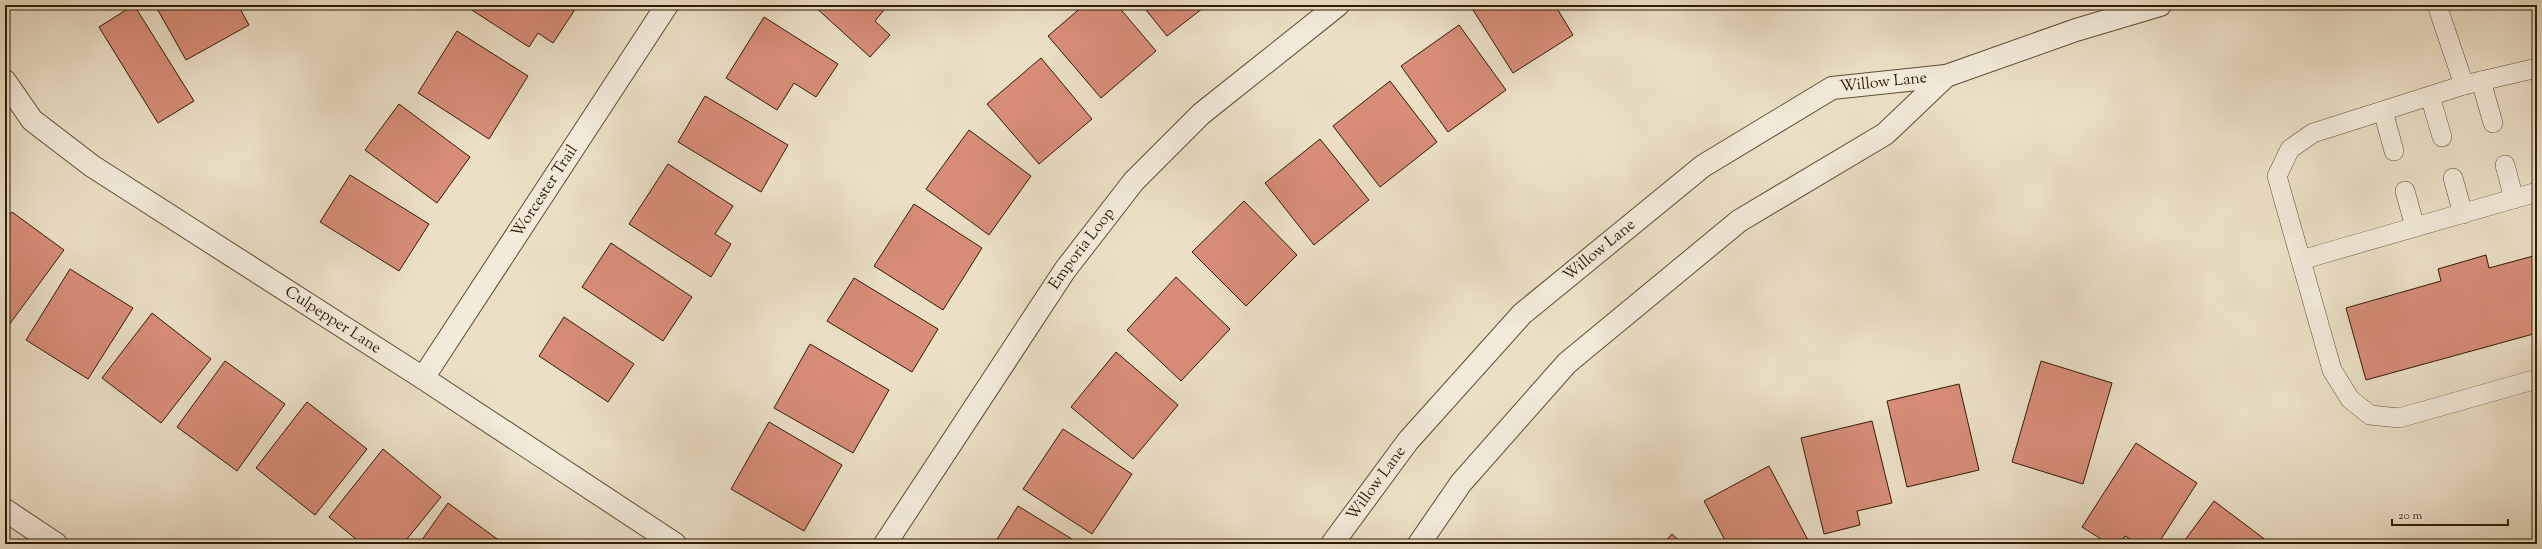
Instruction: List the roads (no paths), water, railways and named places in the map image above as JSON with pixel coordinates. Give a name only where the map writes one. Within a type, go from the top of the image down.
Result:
[{"type":"street","name":"Worcester Trail","points":[[423,378],[667,5]]},
{"type":"street","name":"Emporia Loop","points":[[885,544],[1065,270],[1120,197],[1155,158],[1202,114],[1338,5]]},
{"type":"street","name":"Willow Lane","points":[[1332,544],[1408,441],[1522,314],[1703,166],[1832,88],[1946,76],[2076,30],[2160,5]]},
{"type":"street","name":"Willow Lane","points":[[1419,544],[1461,483],[1567,363],[1738,221],[1885,134],[1946,76]]},
{"type":"street","name":"Culpepper Lane","points":[[5,81],[32,120],[92,166],[423,378],[675,544]]},
{"type":"street","points":[[5,510],[56,544]]},
{"type":"lane","points":[[2437,5],[2493,123]]},
{"type":"lane","points":[[2537,68],[2473,83],[2313,133],[2290,149],[2278,176],[2332,370],[2350,399],[2370,415],[2399,418],[2537,379]]},
{"type":"lane","points":[[2430,96],[2442,137]]},
{"type":"lane","points":[[2383,111],[2394,151]]},
{"type":"lane","points":[[2504,165],[2514,199]]},
{"type":"lane","points":[[2453,178],[2463,214]]},
{"type":"lane","points":[[2405,191],[2415,227]]},
{"type":"lane","points":[[2301,260],[2537,192]]}]
